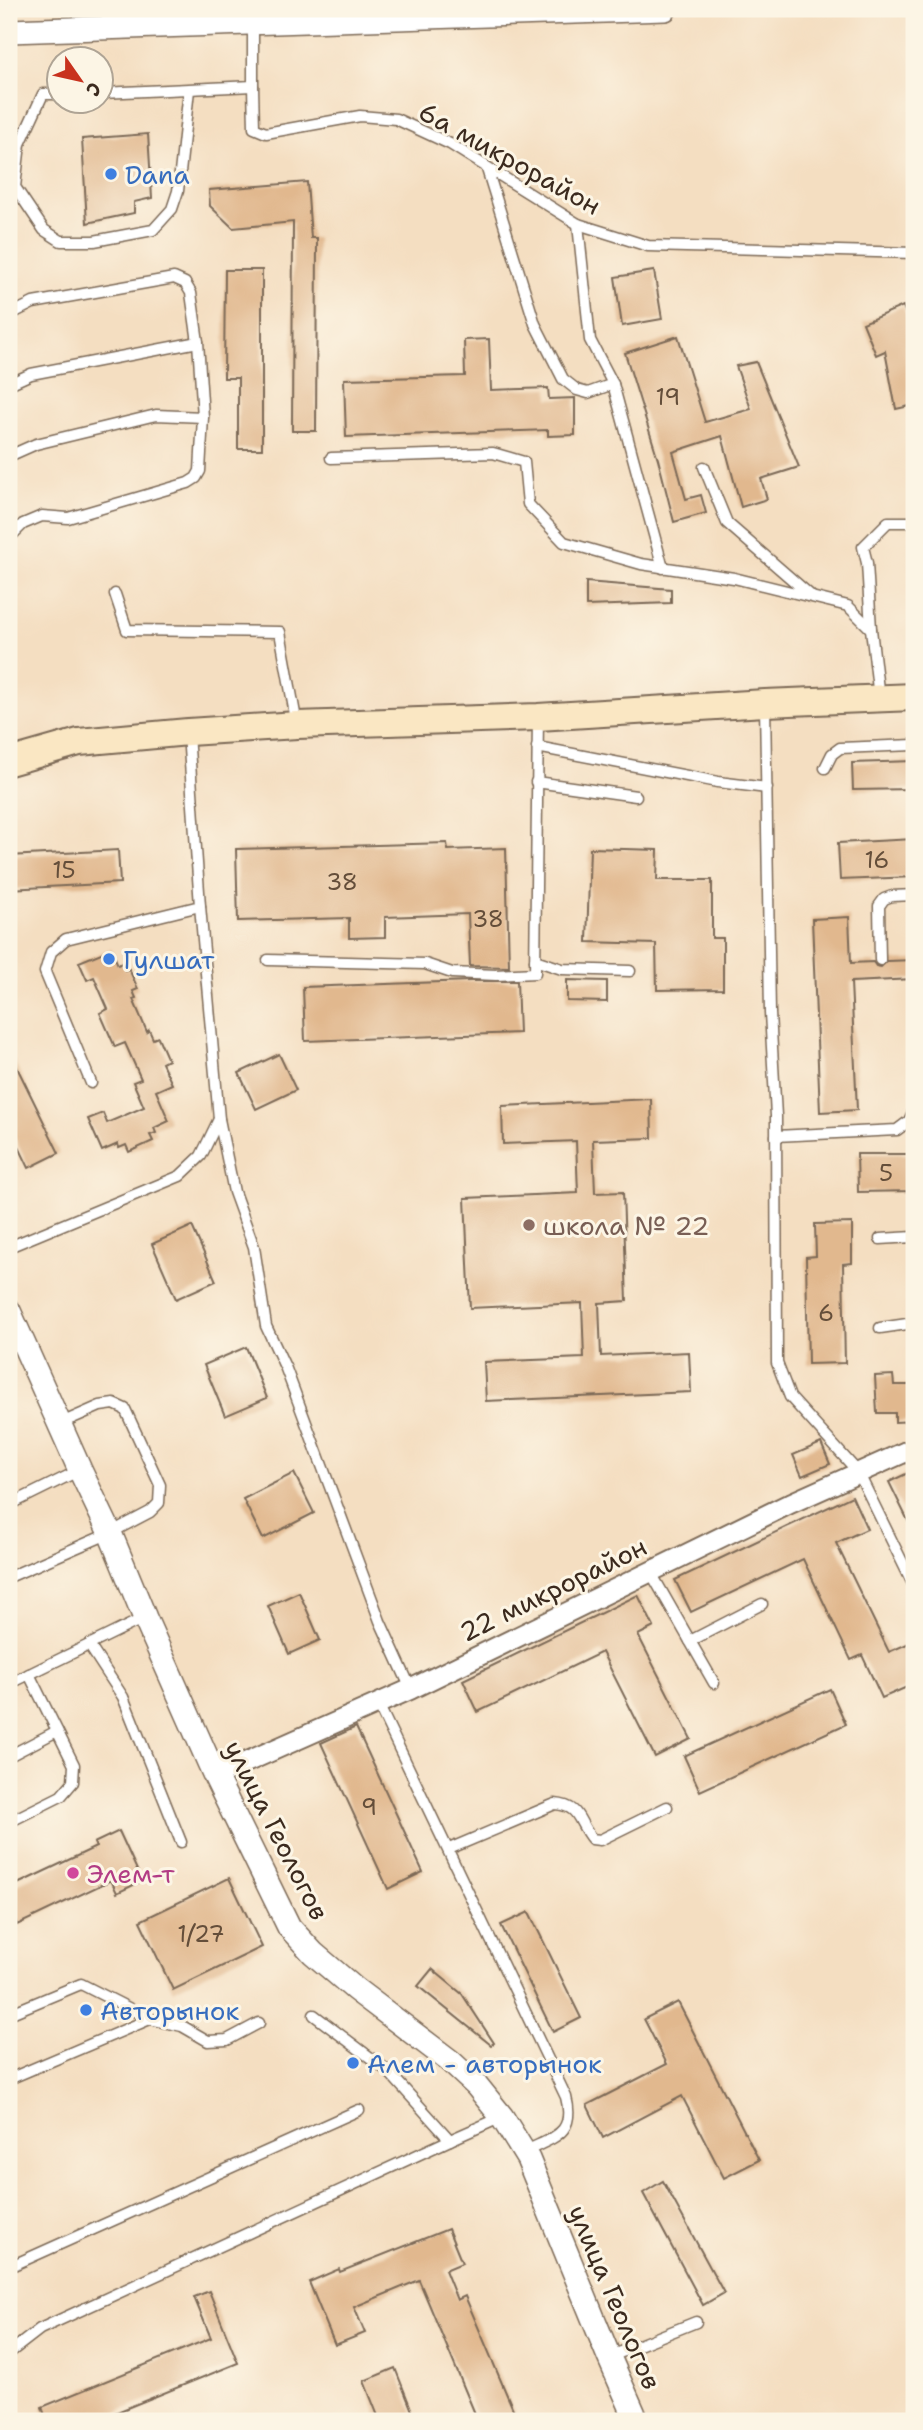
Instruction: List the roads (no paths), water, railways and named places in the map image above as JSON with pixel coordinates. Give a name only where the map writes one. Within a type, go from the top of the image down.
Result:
[{"type":"main road","points":[[9,762],[79,742],[188,732],[914,698]]},
{"type":"street","points":[[9,31],[253,16],[665,9]]},
{"type":"street","name":"улица Геологов","points":[[9,1311],[110,1533],[215,1776],[289,1927],[313,1953],[355,1989],[450,2061],[477,2086],[502,2117],[524,2152],[637,2421]]},
{"type":"street","name":"22 микрорайон","points":[[215,1776],[411,1689],[650,1571],[914,1448]]},
{"type":"lane","points":[[116,93],[253,86],[253,16]]},
{"type":"lane","name":"6а микрорайон","points":[[253,86],[254,128],[259,132],[286,130],[360,116],[396,120],[450,144],[578,224],[648,246],[914,253]]},
{"type":"lane","points":[[46,94],[43,94],[20,144],[12,189],[44,230],[61,241],[94,241],[153,230],[172,209],[178,191],[189,90]]},
{"type":"lane","points":[[487,169],[534,324],[563,379],[578,390],[588,393],[613,384]]},
{"type":"lane","points":[[578,224],[590,340],[613,384],[663,568]]},
{"type":"lane","points":[[9,315],[33,303],[174,278],[185,283],[191,293],[198,342],[202,416],[200,471],[188,483],[68,518],[42,516],[23,524],[9,538]]},
{"type":"lane","points":[[9,384],[31,374],[198,342]]},
{"type":"lane","points":[[9,456],[36,444],[156,415],[202,416]]},
{"type":"lane","points":[[331,458],[494,453],[524,462],[528,504],[564,542],[641,564],[734,578],[848,606],[872,629]]},
{"type":"lane","points":[[704,467],[727,523],[813,597]]},
{"type":"lane","points":[[879,699],[867,563],[863,547],[888,522],[914,522]]},
{"type":"lane","points":[[115,594],[127,629],[280,632],[297,725]]},
{"type":"lane","points":[[765,703],[770,999],[776,1136],[777,1363],[790,1397],[858,1472],[911,1571],[914,1586]]},
{"type":"lane","points":[[268,960],[425,964],[453,973],[535,973],[538,717]]},
{"type":"lane","points":[[188,732],[219,1119],[234,1192],[254,1247],[266,1326],[286,1369],[380,1621],[411,1689]]},
{"type":"lane","points":[[825,768],[832,754],[841,748],[914,745]]},
{"type":"lane","points":[[537,747],[718,782],[767,788]]},
{"type":"lane","points":[[536,782],[636,796]]},
{"type":"lane","points":[[880,960],[879,906],[884,899],[914,895]]},
{"type":"lane","points":[[91,1083],[45,972],[51,952],[66,940],[200,906]]},
{"type":"lane","points":[[536,960],[562,969],[630,971]]},
{"type":"lane","points":[[776,1136],[897,1130],[909,1121],[914,1110]]},
{"type":"lane","points":[[9,1247],[180,1176],[201,1156],[219,1119]]},
{"type":"lane","points":[[880,1239],[914,1237]]},
{"type":"lane","points":[[880,1328],[914,1323]]},
{"type":"lane","points":[[9,1577],[110,1533],[150,1512],[159,1503],[160,1485],[125,1409],[114,1404],[100,1406],[59,1424]]},
{"type":"lane","points":[[9,1505],[80,1470]]},
{"type":"lane","points":[[650,1571],[713,1683]]},
{"type":"lane","points":[[690,1641],[762,1604]]},
{"type":"lane","points":[[9,1684],[145,1618]]},
{"type":"lane","points":[[89,1645],[123,1697],[181,1842]]},
{"type":"lane","points":[[9,1822],[61,1796],[73,1782],[74,1765],[29,1674]]},
{"type":"lane","points":[[378,1704],[566,2097],[570,2113],[568,2125],[559,2135],[524,2152]]},
{"type":"lane","points":[[9,1756],[57,1731]]},
{"type":"lane","points":[[449,1849],[555,1804],[569,1805],[592,1839],[600,1840],[667,1807]]},
{"type":"lane","points":[[9,2014],[81,1984],[150,2019],[181,2026],[208,2042],[228,2040],[259,2023]]},
{"type":"lane","points":[[314,2015],[388,2071],[450,2140]]},
{"type":"lane","points":[[9,2079],[150,2019]]},
{"type":"lane","points":[[9,2267],[359,2110]]},
{"type":"lane","points":[[9,2353],[40,2329],[502,2117]]},
{"type":"lane","points":[[609,2357],[696,2322]]},
{"type":"lane","points":[[9,2398],[15,2421]]},
{"type":"place","name":"Dana","points":[[111,174]]},
{"type":"place","name":"Гулшат","points":[[109,959]]},
{"type":"place","name":"школа № 22","points":[[529,1225]]},
{"type":"place","name":"Элем-т","points":[[73,1873]]},
{"type":"place","name":"Авторынок","points":[[86,2010]]},
{"type":"place","name":"Алем - авторынок","points":[[353,2063]]}]
